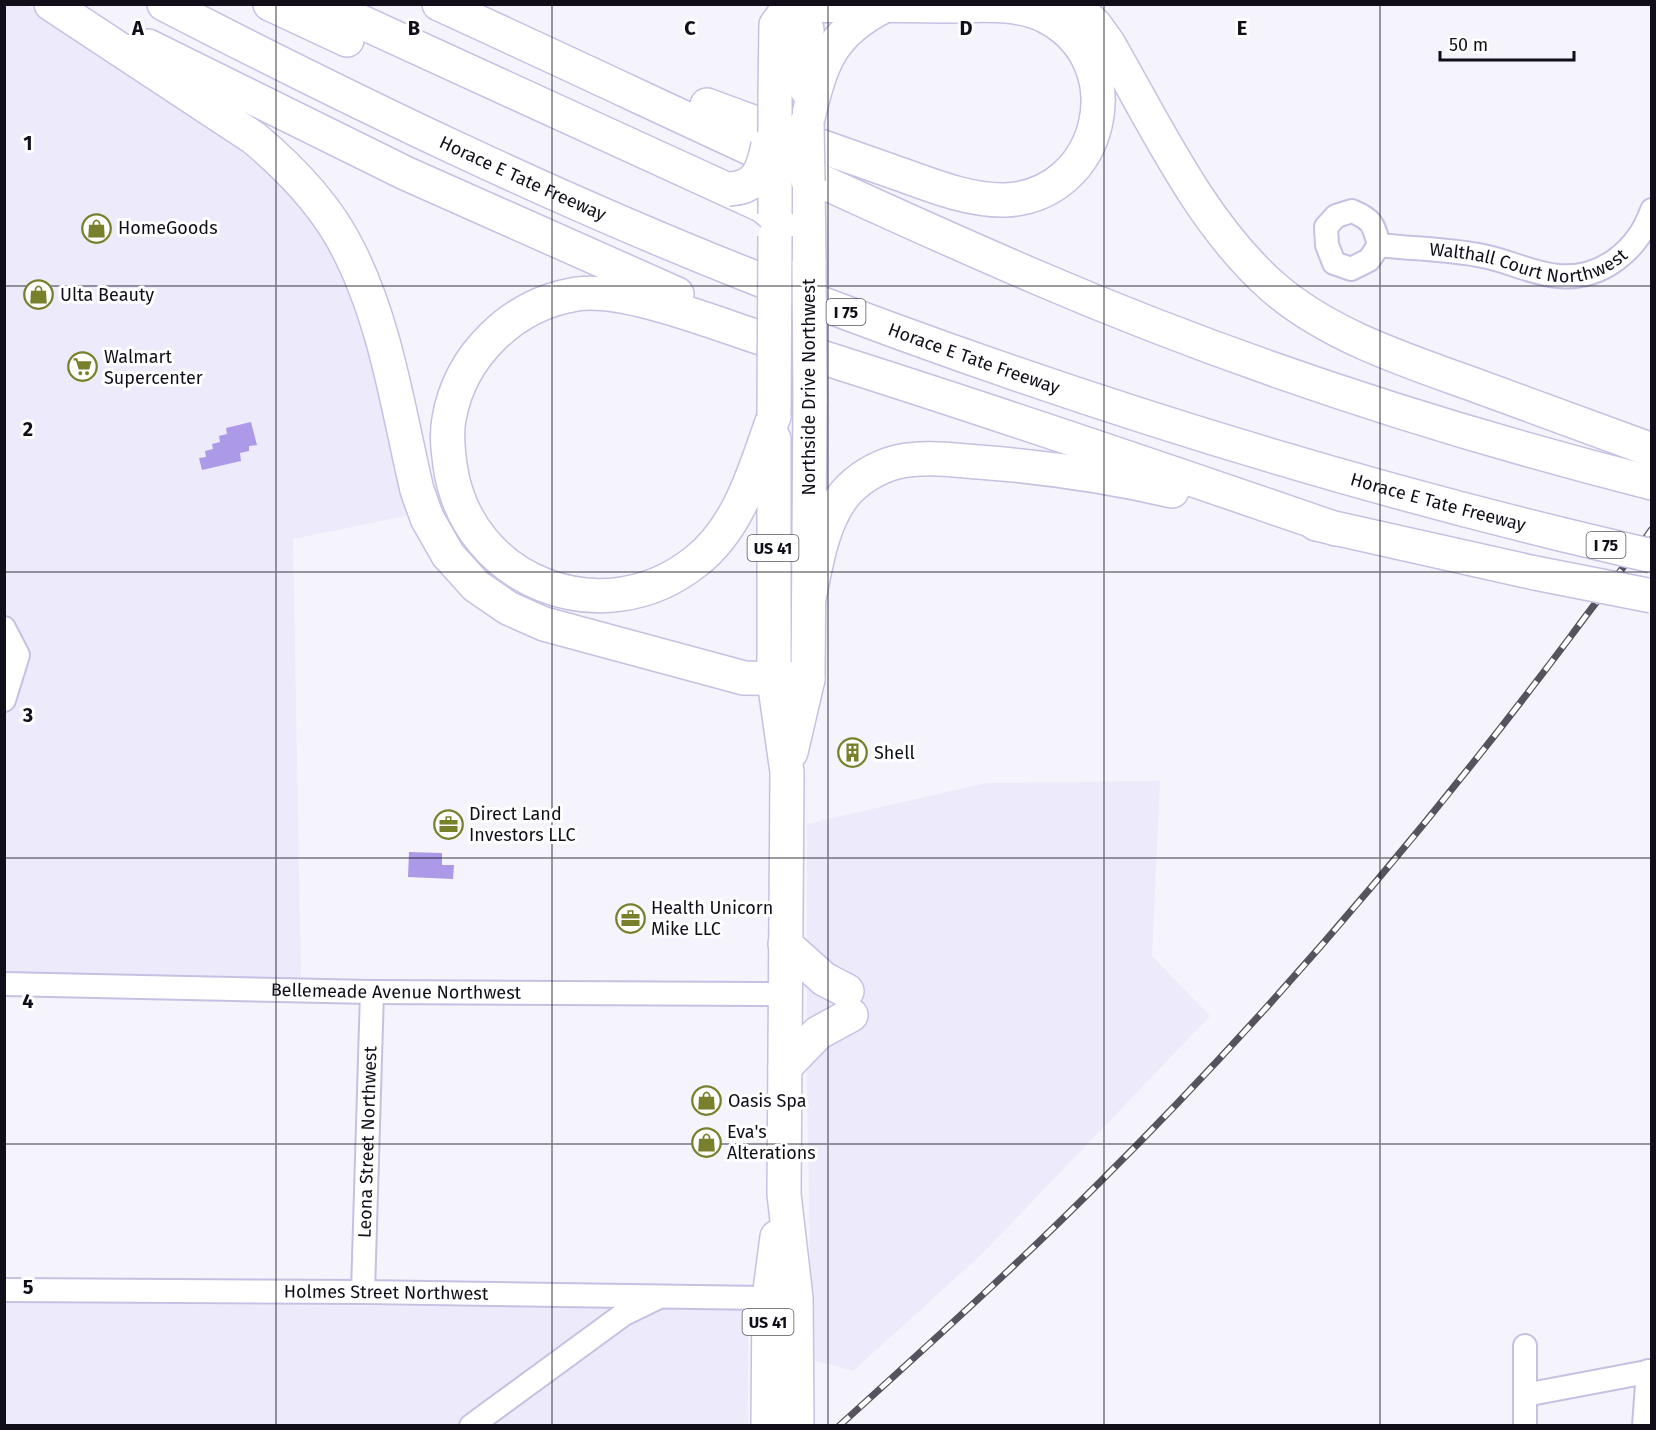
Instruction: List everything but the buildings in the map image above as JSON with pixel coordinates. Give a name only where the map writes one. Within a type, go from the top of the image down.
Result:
[{"type":"highway","points":[[51,4],[254,138],[283,163],[333,223],[348,247],[371,299],[417,490],[427,518],[448,555],[476,586],[508,608],[544,624],[744,678],[808,679]]},
{"type":"highway","points":[[64,4],[405,173],[825,358]]},
{"type":"highway","name":"Horace E Tate Freeway","points":[[164,4],[302,75],[536,184],[766,282],[926,342],[1157,422],[1454,507],[1652,556]]},
{"type":"highway","points":[[270,4],[767,224],[795,240],[809,264]]},
{"type":"highway","points":[[322,4],[729,189],[767,224]]},
{"type":"highway","points":[[1073,4],[1084,13],[1108,42],[1218,225],[1243,257],[1273,287],[1330,325],[1418,364],[1639,445]]},
{"type":"highway","points":[[440,5],[790,136],[941,188],[1005,200],[1032,195],[1054,186],[1079,162],[1095,132],[1098,96],[1095,75],[1089,60],[1078,42],[1063,27],[1046,16],[1002,6],[790,5]]},
{"type":"highway","points":[[440,5],[1037,278],[1172,331],[1310,381],[1484,437],[1652,483]]},
{"type":"highway","points":[[790,5],[807,29],[811,89]]},
{"type":"highway","name":"Northside Drive Northwest","points":[[790,5],[776,25],[767,224],[774,416],[774,680],[787,772],[784,1194],[796,1298],[797,1425]]},
{"type":"highway","points":[[811,89],[829,53],[847,29],[862,17],[887,5]]},
{"type":"highway","points":[[729,189],[745,187],[759,176],[768,145],[775,86]]},
{"type":"highway","name":"Northside Drive Northwest","points":[[787,772],[808,679],[810,399],[807,122],[811,89]]},
{"type":"highway","points":[[767,224],[795,200],[808,181]]},
{"type":"highway","points":[[774,416],[741,502],[721,537],[698,561],[669,580],[640,592],[609,597],[573,594],[542,586],[511,568],[484,543],[464,513],[453,484],[448,447],[448,422],[465,372],[477,354],[503,328],[532,309],[577,294],[601,293],[625,296],[825,358],[1079,440],[1336,529]]},
{"type":"highway","points":[[809,598],[820,552],[832,517],[843,497],[858,481],[877,469],[897,462],[917,459],[1045,467],[1097,475],[1535,573],[1652,596]]},
{"type":"highway","points":[[785,944],[849,1003],[785,1067]]},
{"type":"highway","name":"Northside Drive Northwest","points":[[768,1425],[768,1298],[784,1194]]},
{"type":"street","name":"Walthall Court Northwest","points":[[1379,245],[1481,255],[1544,273],[1575,276],[1591,273],[1620,257],[1635,244],[1652,210]]},
{"type":"street","points":[[4,628],[18,655],[4,700]]},
{"type":"street","name":"Bellemeade Avenue Northwest","points":[[4,984],[372,992],[785,994]]},
{"type":"street","name":"Leona Street Northwest","points":[[363,1292],[372,992]]},
{"type":"street","name":"Holmes Street Northwest","points":[[4,1290],[768,1298]]},
{"type":"street","points":[[471,1425],[624,1314],[661,1296]]},
{"type":"street","points":[[1525,1346],[1525,1425]]},
{"type":"street","points":[[1525,1395],[1650,1371],[1644,1425]]},
{"type":"shaded area","points":[[24,4],[155,76],[355,250],[430,511],[293,539],[301,982],[5,974],[4,5]]},
{"type":"shaded area","points":[[251,422],[257,445],[249,446],[249,451],[240,453],[241,461],[202,470],[199,458],[206,457],[205,451],[213,449],[212,444],[220,442],[219,436],[227,434],[226,428]]},
{"type":"shaded area","points":[[1160,781],[1152,956],[1210,1016],[982,1254],[853,1371],[812,1360],[807,1087],[807,824],[986,783]]},
{"type":"shaded area","points":[[409,852],[442,853],[442,865],[454,865],[453,879],[408,877]]},
{"type":"shaded area","points":[[5,1303],[748,1309],[748,1425],[5,1426]]},
{"type":"railway","points":[[839,1426],[1066,1216],[1223,1055],[1403,850],[1516,708],[1652,529]]},
{"type":"place","name":"HomeGoods","points":[[97,228]]},
{"type":"place","name":"Ulta Beauty","points":[[39,295]]},
{"type":"place","name":"Walmart Supercenter","points":[[83,367]]},
{"type":"place","name":"Shell","points":[[853,753]]},
{"type":"place","name":"Direct Land Investors LLC","points":[[448,824]]},
{"type":"place","name":"Health Unicorn Mike LLC","points":[[630,918]]},
{"type":"place","name":"Oasis Spa","points":[[707,1101]]},
{"type":"place","name":"Eva's Alterations","points":[[706,1142]]}]
